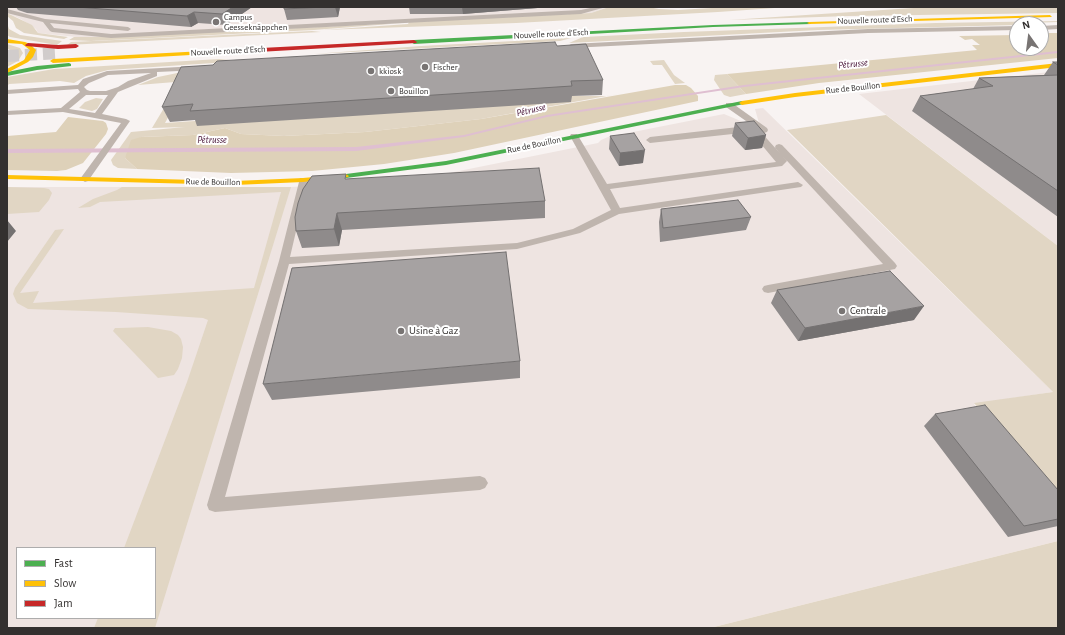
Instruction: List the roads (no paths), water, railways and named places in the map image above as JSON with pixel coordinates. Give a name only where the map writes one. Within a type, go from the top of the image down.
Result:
[{"type":"main road","name":"Nouvelle route d'Esch","points":[[53,61],[738,16]]},
{"type":"main road","name":"Nouvelle route d'Esch","points":[[60,53],[416,36],[805,22],[1050,16]]},
{"type":"main road","points":[[105,45],[358,33]]},
{"type":"main road","points":[[7,73],[56,66],[324,51],[416,36]]},
{"type":"main road","points":[[8,41],[28,45],[58,47],[82,46]]},
{"type":"main road","points":[[7,73],[21,65],[30,57],[32,50],[28,45]]},
{"type":"main road","name":"Rue de Bouillon","points":[[7,177],[235,183],[303,180],[373,173],[446,163],[730,105],[795,95],[1058,65]]},
{"type":"lane","points":[[7,11],[47,23],[138,34],[581,12],[603,7]]},
{"type":"lane","points":[[47,23],[165,33]]},
{"type":"lane","points":[[235,29],[244,23]]},
{"type":"lane","points":[[563,47],[868,31],[1009,28]]},
{"type":"lane","points":[[63,110],[82,90],[86,81],[99,75],[122,72],[206,67]]},
{"type":"lane","points":[[7,92],[82,90],[98,94],[115,91],[148,76],[182,69]]},
{"type":"lane","points":[[122,72],[128,73],[133,77],[131,83]]},
{"type":"lane","points":[[97,116],[115,91]]},
{"type":"lane","points":[[730,105],[762,129],[891,266],[768,289]]},
{"type":"lane","points":[[7,113],[63,110],[126,121],[85,179]]},
{"type":"lane","points":[[604,187],[779,164],[782,161],[754,130],[747,128],[650,140]]},
{"type":"lane","points":[[574,136],[617,211]]},
{"type":"lane","points":[[303,180],[284,261],[215,505],[480,483]]},
{"type":"lane","points":[[284,261],[517,246],[576,231],[617,211],[798,185]]},
{"type":"waterway","name":"Pétrusse","points":[[7,151],[356,149],[464,136],[547,116],[744,86],[1058,52]]},
{"type":"tunnel","points":[[7,56],[60,53]]},
{"type":"place","name":"Campus Geesseknäppchen","points":[[216,22]]},
{"type":"place","name":"Fischer","points":[[425,67]]},
{"type":"place","name":"kkiosk","points":[[371,71]]},
{"type":"place","name":"Bouillon","points":[[391,91]]},
{"type":"place","name":"Centrale","points":[[842,311]]},
{"type":"place","name":"Usine à Gaz","points":[[401,331]]}]
